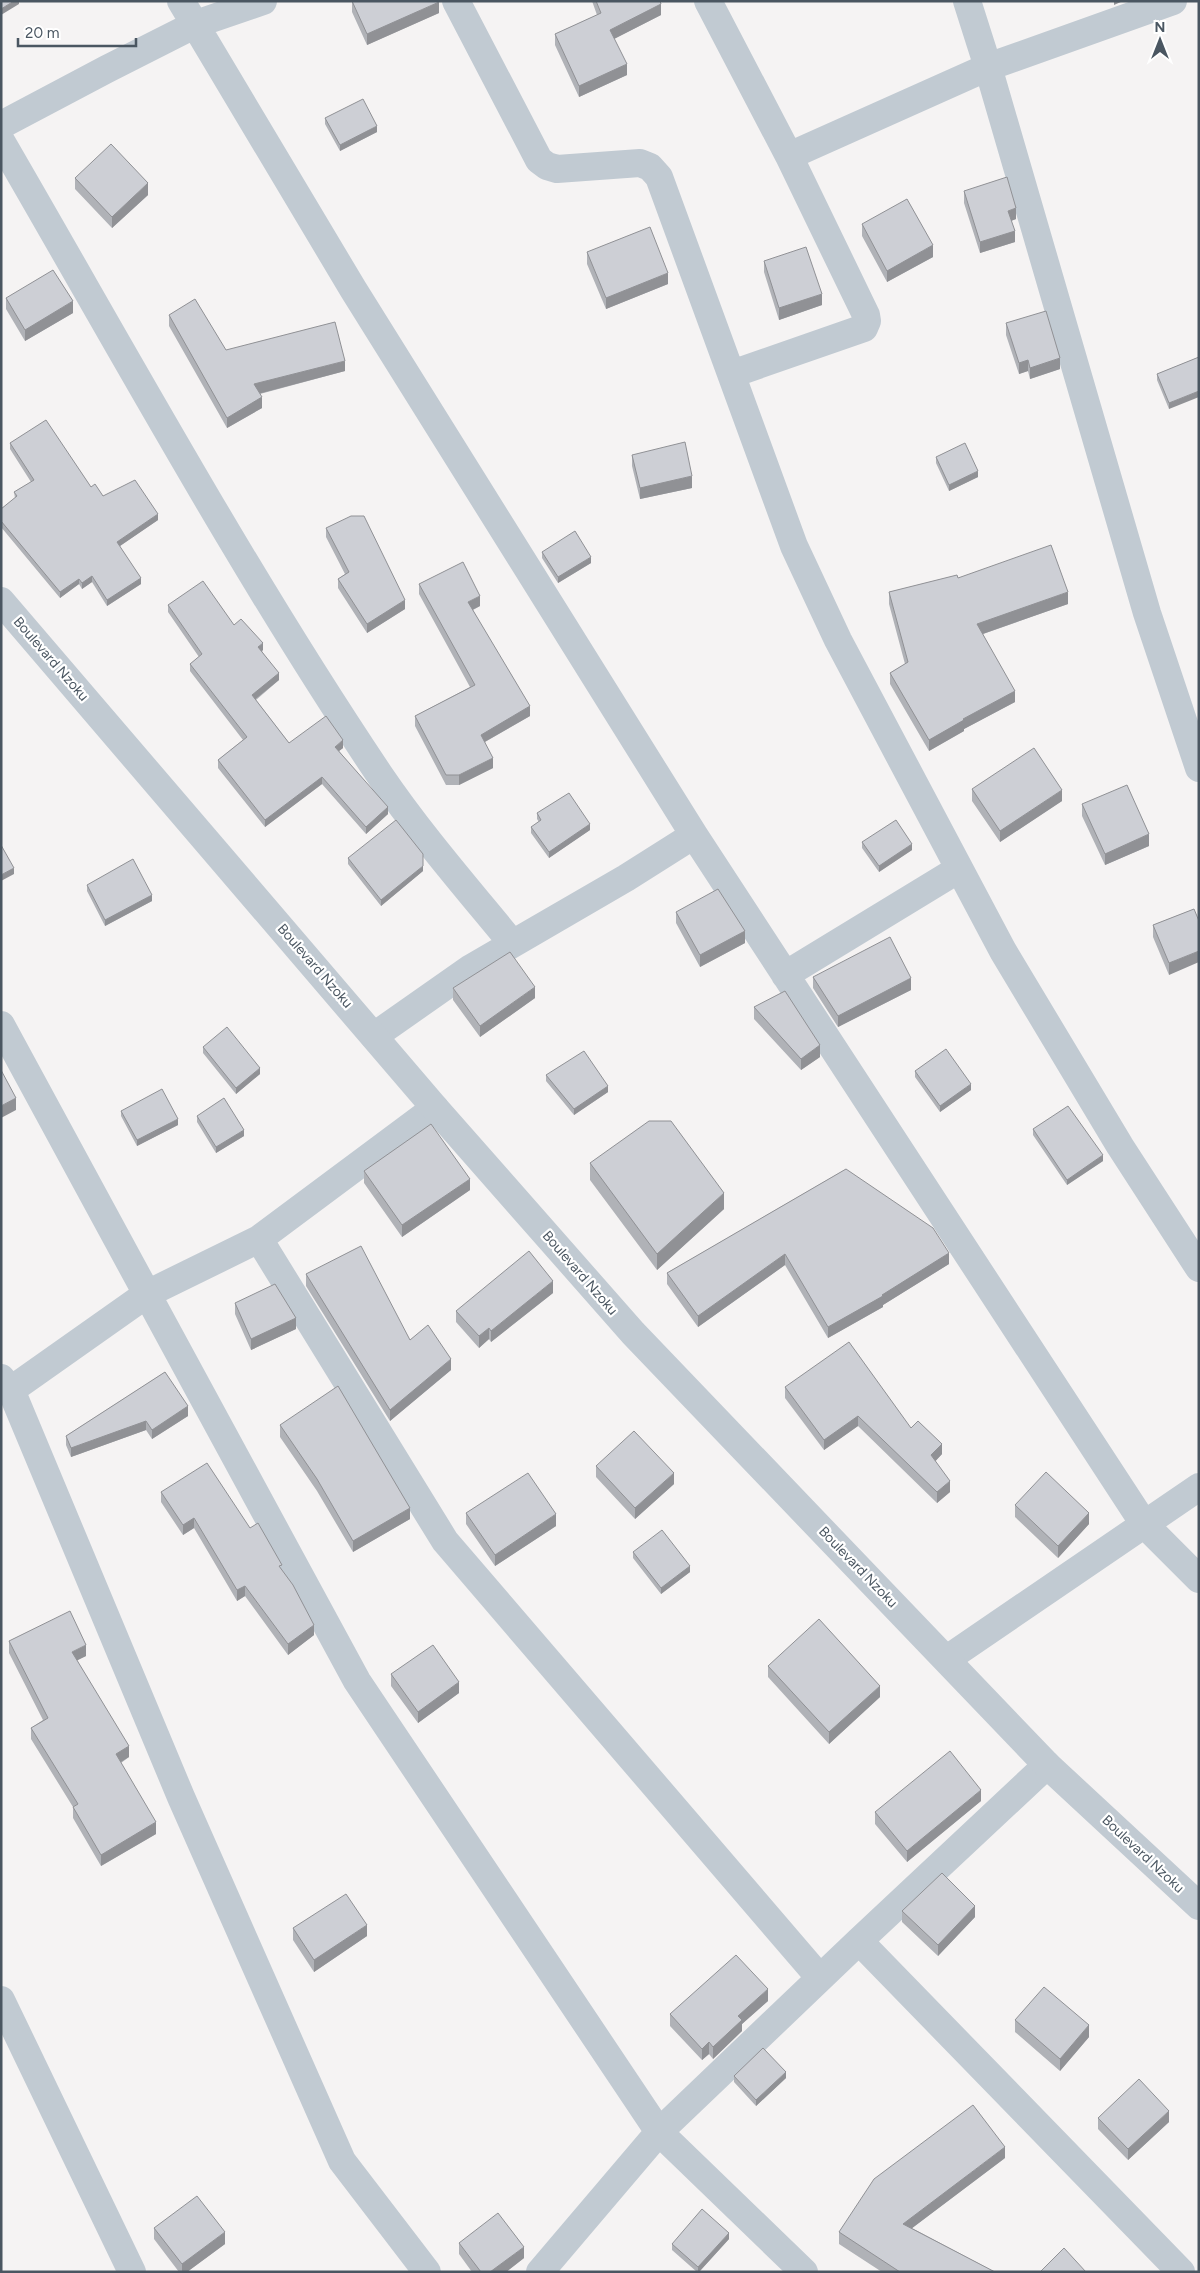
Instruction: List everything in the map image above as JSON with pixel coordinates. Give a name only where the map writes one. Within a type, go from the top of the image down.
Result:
[{"type":"street","points":[[180,1],[196,24],[353,288],[694,835],[1144,1524],[1199,1579]]},
{"type":"street","points":[[1,125],[196,24],[263,1]]},
{"type":"street","points":[[456,1],[539,160],[547,166],[557,169],[640,163],[650,167],[659,177],[794,546],[838,640],[1003,951],[1120,1146],[1199,1268]]},
{"type":"street","points":[[708,1],[788,156],[866,315],[867,321],[864,328],[732,374]]},
{"type":"street","points":[[967,1],[988,67],[1146,613],[1199,768]]},
{"type":"street","points":[[788,156],[988,67],[1173,1]]},
{"type":"street","points":[[1,141],[262,590],[327,693],[380,775],[426,838],[512,943]]},
{"type":"street","name":"Boulevard Nzoku","points":[[1,601],[435,1108],[633,1333],[1047,1765],[1199,1906]]},
{"type":"street","points":[[374,1036],[471,968],[626,878],[694,835]]},
{"type":"street","points":[[785,974],[959,869]]},
{"type":"street","points":[[1,1025],[357,1681],[659,2132],[804,2272]]},
{"type":"street","points":[[427,2272],[342,2161],[181,1796],[6,1384],[147,1294],[259,1239],[435,1108]]},
{"type":"street","points":[[259,1239],[445,1541],[820,1978]]},
{"type":"street","points":[[947,1659],[1199,1487]]},
{"type":"street","points":[[540,2272],[659,2132],[1047,1765]]},
{"type":"street","points":[[859,1941],[1181,2272]]},
{"type":"street","points":[[1,2000],[132,2272]]},
{"type":"building","points":[[1,1],[14,1],[1,9]]},
{"type":"building","points":[[352,1],[439,1],[439,2],[367,34]]},
{"type":"building","points":[[596,1],[660,1],[661,4],[610,30],[627,64],[579,86],[555,34],[601,13]]},
{"type":"building","points":[[363,99],[377,126],[340,145],[325,118]]},
{"type":"building","points":[[111,144],[148,183],[112,217],[75,178]]},
{"type":"building","points":[[1007,177],[1016,208],[1008,211],[1015,231],[980,242],[964,191]]},
{"type":"building","points":[[907,199],[933,245],[887,271],[862,224]]},
{"type":"building","points":[[650,227],[668,273],[606,298],[587,252]]},
{"type":"building","points":[[806,247],[822,294],[779,308],[764,261]]},
{"type":"building","points":[[53,270],[73,301],[25,330],[6,298]]},
{"type":"building","points":[[195,299],[226,350],[335,322],[345,361],[254,384],[262,397],[227,418],[169,315]]},
{"type":"building","points":[[1046,311],[1060,358],[1030,368],[1028,360],[1019,363],[1006,323]]},
{"type":"building","points":[[1199,357],[1199,391],[1169,403],[1157,374]]},
{"type":"building","points":[[46,420],[91,487],[95,484],[103,496],[135,480],[158,514],[117,542],[141,578],[107,600],[92,576],[82,583],[79,579],[60,592],[1,521],[1,509],[17,496],[14,492],[34,480],[10,443]]},
{"type":"building","points":[[685,442],[692,476],[640,488],[632,455]]},
{"type":"building","points":[[965,443],[978,471],[949,485],[936,457]]},
{"type":"building","points":[[351,516],[364,516],[405,600],[367,624],[338,579],[349,572],[326,528]]},
{"type":"building","points":[[575,531],[591,557],[558,577],[542,552]]},
{"type":"building","points":[[1051,545],[1068,592],[977,624],[1015,691],[929,740],[890,673],[908,662],[889,592],[957,575],[958,578]]},
{"type":"building","points":[[463,562],[480,596],[468,602],[530,706],[481,735],[493,758],[459,775],[446,775],[415,716],[475,685],[419,584]]},
{"type":"building","points":[[203,581],[234,625],[241,619],[263,643],[258,647],[279,673],[252,695],[289,743],[326,716],[343,740],[335,747],[388,807],[366,827],[322,777],[265,820],[218,760],[247,737],[190,664],[202,654],[168,605]]},
{"type":"building","points":[[1034,748],[1062,790],[1000,831],[972,789]]},
{"type":"building","points":[[1127,785],[1149,834],[1105,854],[1082,804]]},
{"type":"building","points":[[569,793],[590,824],[549,852],[531,827],[541,820],[537,813]]},
{"type":"building","points":[[396,820],[423,854],[423,866],[381,900],[348,858]]},
{"type":"building","points":[[896,820],[912,844],[879,866],[862,842]]},
{"type":"building","points":[[1,845],[14,868],[1,875]]},
{"type":"building","points":[[133,859],[152,895],[105,920],[87,885]]},
{"type":"building","points":[[718,889],[745,931],[700,955],[676,912]]},
{"type":"building","points":[[1194,909],[1199,921],[1199,951],[1169,963],[1153,925]]},
{"type":"building","points":[[890,937],[911,978],[838,1016],[813,977]]},
{"type":"building","points":[[510,952],[535,987],[480,1026],[453,988]]},
{"type":"building","points":[[785,991],[820,1045],[801,1059],[754,1007]]},
{"type":"building","points":[[227,1027],[260,1068],[236,1088],[203,1047]]},
{"type":"building","points":[[946,1049],[971,1084],[940,1106],[915,1071]]},
{"type":"building","points":[[584,1051],[608,1086],[574,1109],[546,1075]]},
{"type":"building","points":[[1,1070],[16,1098],[1,1106]]},
{"type":"building","points":[[162,1089],[178,1119],[137,1140],[121,1111]]},
{"type":"building","points":[[224,1098],[244,1130],[216,1147],[197,1116]]},
{"type":"building","points":[[1068,1106],[1103,1155],[1067,1180],[1033,1129]]},
{"type":"building","points":[[649,1121],[671,1121],[724,1193],[657,1254],[590,1163]]},
{"type":"building","points":[[431,1124],[470,1179],[402,1225],[364,1171]]},
{"type":"building","points":[[846,1169],[933,1228],[949,1253],[883,1296],[828,1327],[785,1254],[698,1316],[667,1273]]},
{"type":"building","points":[[361,1246],[410,1340],[428,1325],[451,1359],[390,1410],[306,1274]]},
{"type":"building","points":[[529,1251],[553,1281],[491,1331],[489,1328],[479,1336],[456,1311]]},
{"type":"building","points":[[275,1284],[296,1318],[251,1339],[235,1303]]},
{"type":"building","points":[[849,1342],[911,1428],[918,1421],[942,1444],[931,1455],[950,1481],[937,1492],[858,1416],[824,1440],[785,1387]]},
{"type":"building","points":[[165,1372],[188,1406],[152,1430],[146,1421],[71,1448],[66,1436]]},
{"type":"building","points":[[338,1386],[410,1508],[353,1541],[317,1479],[280,1425]]},
{"type":"building","points":[[634,1431],[674,1473],[635,1508],[596,1466]]},
{"type":"building","points":[[207,1463],[250,1528],[258,1523],[282,1565],[279,1566],[293,1585],[314,1625],[288,1644],[245,1586],[237,1590],[194,1518],[183,1525],[161,1492]]},
{"type":"building","points":[[1046,1472],[1089,1513],[1058,1546],[1015,1505]]},
{"type":"building","points":[[528,1473],[556,1514],[495,1555],[466,1513]]},
{"type":"building","points":[[662,1530],[690,1566],[661,1588],[633,1552]]},
{"type":"building","points":[[70,1611],[86,1645],[72,1652],[129,1746],[116,1754],[156,1822],[101,1855],[73,1807],[78,1804],[31,1728],[48,1718],[9,1641]]},
{"type":"building","points":[[819,1619],[880,1686],[829,1732],[768,1666]]},
{"type":"building","points":[[433,1645],[459,1682],[418,1712],[391,1674]]},
{"type":"building","points":[[950,1751],[981,1790],[907,1851],[875,1812]]},
{"type":"building","points":[[942,1873],[975,1906],[938,1945],[902,1911]]},
{"type":"building","points":[[346,1894],[367,1925],[314,1960],[293,1928]]},
{"type":"building","points":[[736,1955],[768,1989],[738,2016],[742,2020],[713,2047],[709,2042],[702,2049],[670,2014]]},
{"type":"building","points":[[1044,1987],[1089,2025],[1060,2059],[1015,2020]]},
{"type":"building","points":[[763,2048],[786,2072],[756,2100],[734,2076]]},
{"type":"building","points":[[1139,2079],[1169,2111],[1128,2149],[1098,2118]]},
{"type":"building","points":[[973,2105],[1005,2147],[903,2224],[995,2272],[900,2272],[839,2232],[874,2179]]},
{"type":"building","points":[[197,2196],[225,2232],[182,2264],[154,2228]]},
{"type":"building","points":[[702,2209],[729,2233],[698,2267],[672,2244]]},
{"type":"building","points":[[498,2213],[524,2247],[490,2272],[481,2272],[459,2243]]},
{"type":"building","points":[[1064,2248],[1086,2272],[1040,2272]]}]
